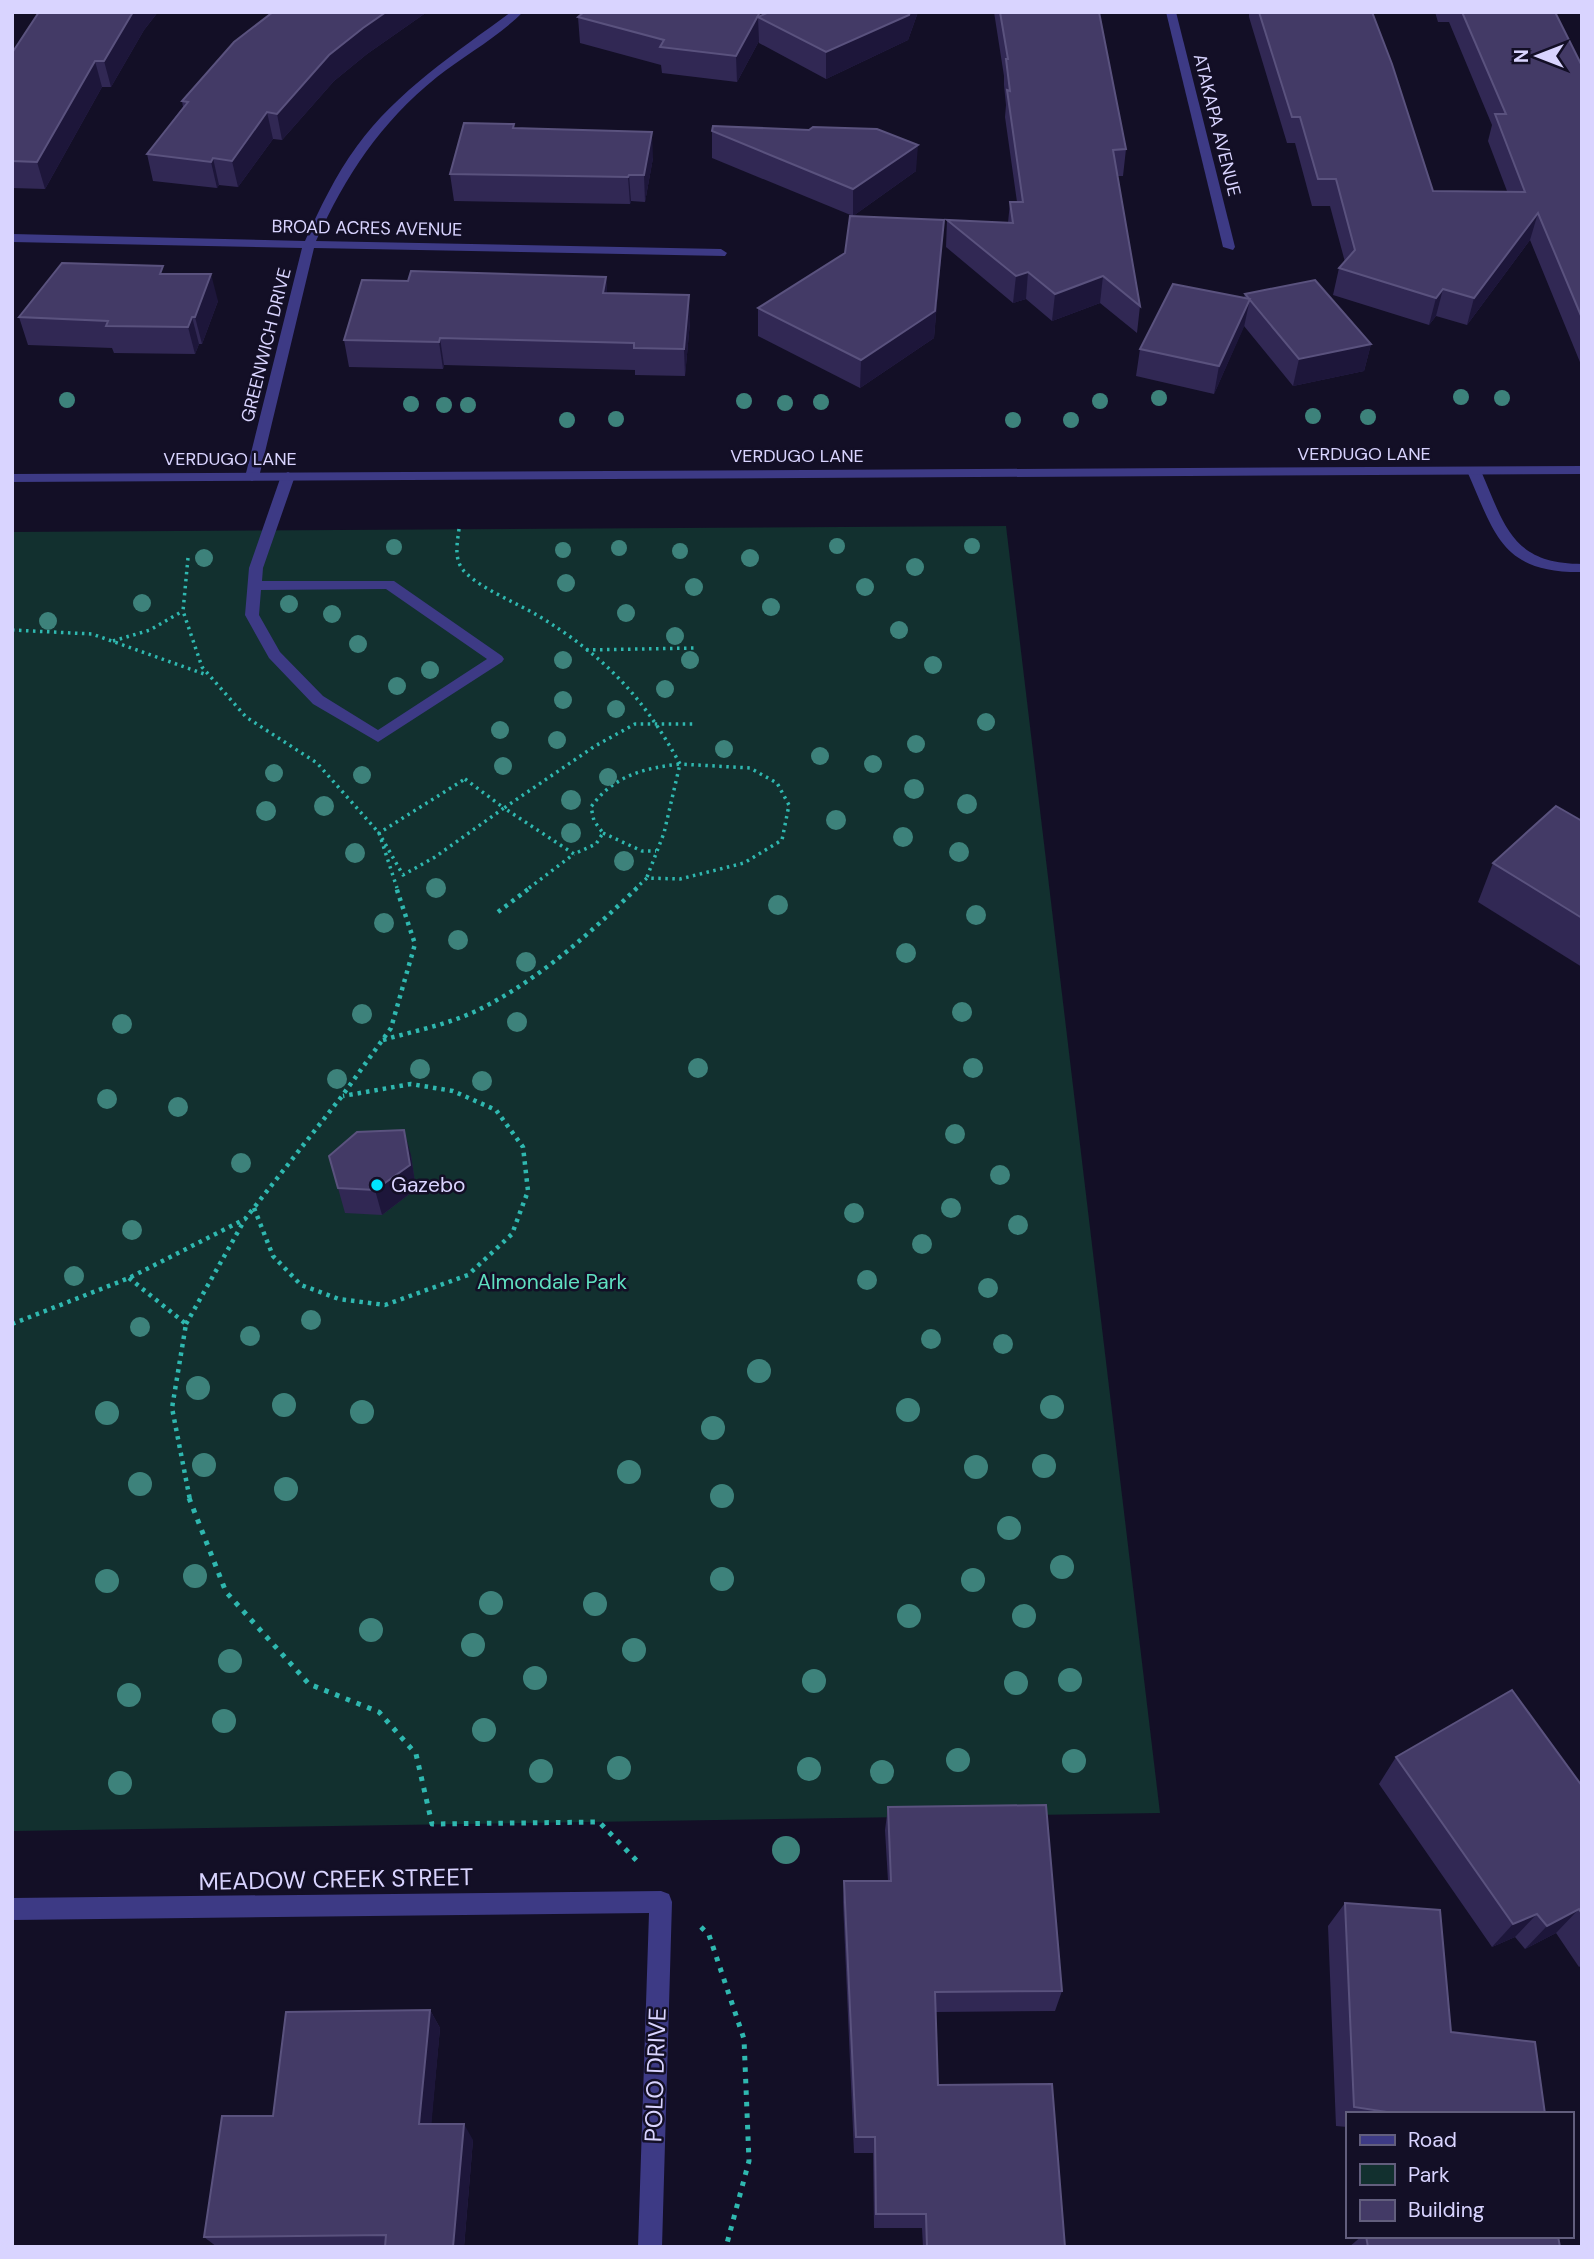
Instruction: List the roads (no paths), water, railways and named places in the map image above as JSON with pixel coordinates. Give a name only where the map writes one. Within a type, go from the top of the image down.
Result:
[{"type":"street","name":"GREENWICH DRIVE","points":[[251,477],[309,244],[334,190],[362,147],[398,107],[432,76],[518,12]]},
{"type":"street","name":"ATAKAPA AVENUE","points":[[1171,12],[1229,247]]},
{"type":"street","name":"BROAD ACRES AVENUE","points":[[12,238],[721,253]]},
{"type":"street","name":"VERDUGO LANE","points":[[12,478],[1582,470]]},
{"type":"street","points":[[1474,471],[1508,544],[1526,557],[1564,569],[1582,568]]},
{"type":"street","points":[[254,586],[389,584],[497,659],[378,737],[318,700],[274,655],[252,615],[254,586],[256,568],[288,476]]},
{"type":"street","name":"MEADOW CREEK STREET","points":[[12,1909],[661,1902]]},
{"type":"street","name":"POLO DRIVE","points":[[650,2247],[661,1902]]},
{"type":"place","name":"Gazebo","points":[[377,1185]]},
{"type":"park label","name":"Almondale Park","points":[[552,1282]]}]
